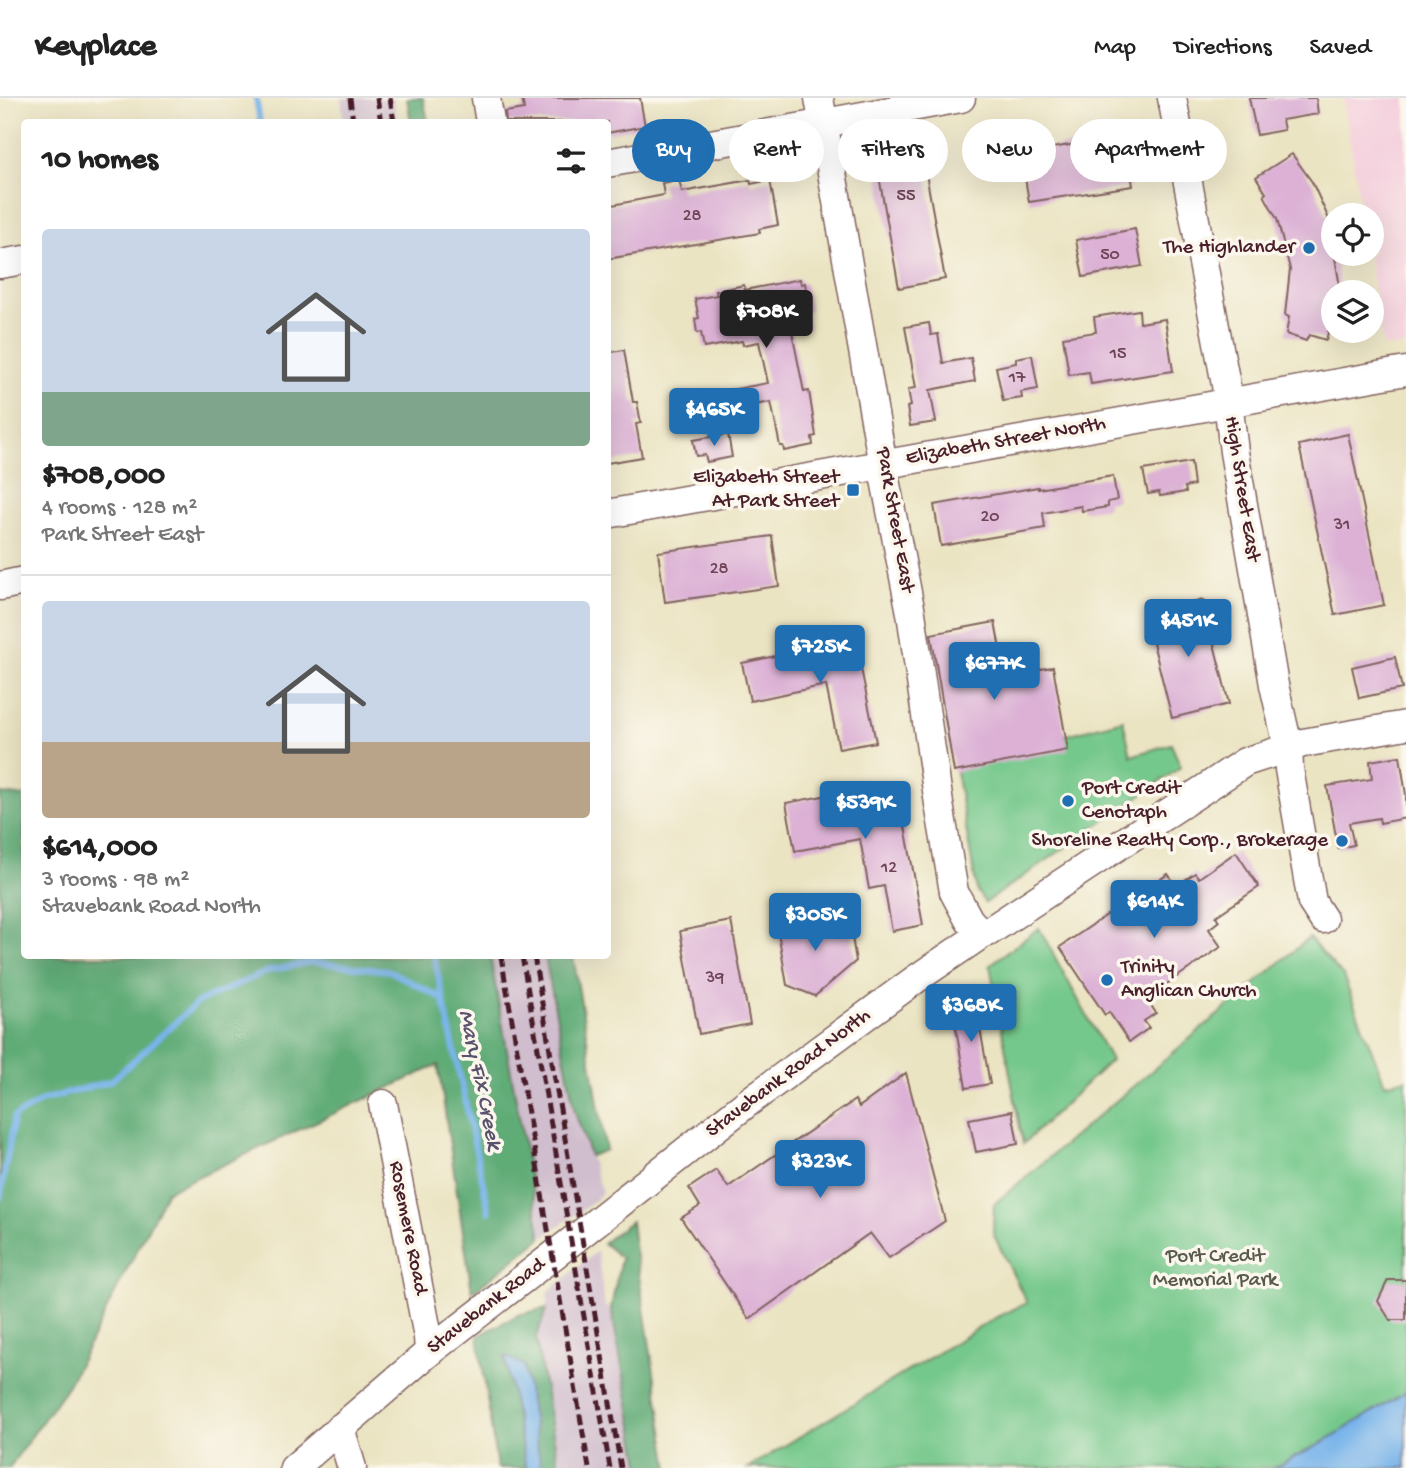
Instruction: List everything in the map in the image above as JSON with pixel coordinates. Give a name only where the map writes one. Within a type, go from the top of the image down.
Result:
[{"type":"street","points":[[485,98],[489,119]]},
{"type":"street","points":[[611,162],[821,111],[961,98]]},
{"type":"street","name":"High Street East","points":[[1172,98],[1226,385],[1236,463],[1272,672],[1288,746],[1289,769],[1312,902],[1322,919]]},
{"type":"street","name":"Park Street East","points":[[821,111],[882,464],[911,613],[954,892],[969,920],[982,934]]},
{"type":"street","points":[[0,264],[21,260]]},
{"type":"street","name":"Elizabeth Street North","points":[[611,513],[1406,371]]},
{"type":"street","points":[[0,586],[21,582]]},
{"type":"street","name":"Stavebank Road North","points":[[685,1153],[747,1103],[916,979],[1245,762],[1288,746],[1406,725]]},
{"type":"street","name":"Rosemere Road","points":[[383,1104],[429,1352]]},
{"type":"street","name":"Stavebank Road","points":[[294,1468],[429,1352],[685,1153]]},
{"type":"street","points":[[340,1428],[352,1468]]},
{"type":"shaded area","points":[[341,98],[393,98],[396,119],[344,119]]},
{"type":"shaded area","points":[[1343,98],[1406,98],[1406,346],[1387,347],[1383,343],[1384,280],[1372,280],[1370,266],[1384,266],[1384,203],[1360,203]]},
{"type":"shaded area","points":[[491,959],[546,959],[575,1112],[602,1193],[588,1206],[541,1238]]},
{"type":"shaded area","points":[[597,1251],[605,1307],[611,1308],[641,1468],[559,1468],[536,1338],[547,1308],[548,1292]]},
{"type":"green space","points":[[407,98],[423,98],[428,119],[410,119]]},
{"type":"green space","points":[[1123,720],[1131,756],[1171,744],[1181,767],[985,903],[977,891],[955,765]]},
{"type":"green space","points":[[0,794],[21,796],[21,959],[491,959],[541,1238],[472,1292],[438,1065],[167,1191],[68,1385],[9,1468],[0,1468]]},
{"type":"green space","points":[[1039,928],[1111,1060],[1023,1144],[990,965]]},
{"type":"green space","name":"Port Credit Memorial Park","points":[[1309,938],[1343,976],[1385,1084],[1406,1079],[1406,1392],[1315,1447],[1273,1468],[748,1468],[997,1317],[1027,1303],[993,1233],[994,1204]]},
{"type":"green space","points":[[546,959],[574,959],[606,1150],[590,1156],[575,1112]]},
{"type":"green space","points":[[631,1221],[669,1468],[641,1468],[611,1308],[621,1258],[603,1243]]},
{"type":"green space","points":[[547,1308],[536,1338],[559,1468],[541,1468],[524,1365],[505,1357],[526,1468],[497,1468],[478,1336],[518,1315]]},
{"type":"water","points":[[505,1356],[524,1365],[541,1468],[526,1468]]},
{"type":"water","points":[[1406,1392],[1406,1468],[1273,1468],[1315,1447]]},
{"type":"building","points":[[522,98],[640,98],[644,119],[632,119],[632,128],[611,132],[611,119],[506,119],[505,112],[524,109]]},
{"type":"building","points":[[1249,98],[1316,98],[1318,114],[1282,120],[1284,130],[1257,135]]},
{"type":"building","points":[[1070,145],[1070,182],[1132,182],[1133,186],[1029,202],[1026,182],[1056,182],[1056,147]]},
{"type":"building","name":"The Highlander","points":[[1292,154],[1312,182],[1322,203],[1321,266],[1336,266],[1339,280],[1321,280],[1321,339],[1309,335],[1306,341],[1286,334],[1289,317],[1285,315],[1290,269],[1277,219],[1256,177]]},
{"type":"building","points":[[668,182],[680,182],[682,192],[739,182],[770,182],[778,225],[759,229],[760,233],[611,258],[611,205],[664,195],[662,183]]},
{"type":"building","points":[[880,182],[928,182],[945,279],[899,288]]},
{"type":"building","points":[[1135,229],[1142,266],[1083,277],[1076,240]]},
{"type":"building","points":[[800,279],[801,284],[805,283],[810,311],[806,312],[809,328],[792,332],[804,392],[809,391],[816,436],[812,437],[813,445],[784,451],[783,446],[780,446],[771,402],[733,409],[730,390],[768,383],[759,342],[743,345],[742,341],[704,348],[701,332],[697,333],[695,319],[699,318],[695,299],[717,295],[716,291],[744,285],[745,290]]},
{"type":"building","points":[[1139,310],[1140,323],[1165,319],[1173,371],[1091,384],[1089,372],[1069,375],[1063,337],[1096,332],[1094,317]]},
{"type":"building","points":[[929,323],[931,335],[938,334],[943,363],[971,358],[975,381],[930,390],[936,422],[910,426],[908,389],[916,388],[905,327]]},
{"type":"building","points":[[624,350],[633,402],[637,402],[641,423],[636,424],[642,457],[611,462],[611,352]]},
{"type":"building","points":[[1032,355],[1038,389],[1021,392],[1022,398],[1003,401],[996,367],[1016,363],[1016,358]]},
{"type":"building","points":[[728,434],[732,457],[707,462],[705,455],[696,456],[693,440]]},
{"type":"building","points":[[1348,434],[1384,605],[1335,615],[1299,445]]},
{"type":"building","points":[[1191,462],[1194,485],[1185,487],[1186,492],[1160,496],[1159,492],[1148,494],[1143,470]]},
{"type":"building","points":[[1113,476],[1117,500],[1108,502],[1108,507],[1082,511],[1081,506],[1043,513],[1045,528],[941,546],[934,505]]},
{"type":"building","points":[[772,536],[779,586],[665,602],[658,552]]},
{"type":"building","points":[[1203,600],[1229,704],[1172,718],[1146,615]]},
{"type":"building","points":[[995,622],[1005,675],[1053,667],[1068,750],[954,772],[931,634]]},
{"type":"building","points":[[855,639],[876,742],[839,749],[826,685],[750,701],[742,663]]},
{"type":"building","points":[[1395,657],[1402,689],[1359,698],[1352,667]]},
{"type":"building","points":[[1400,756],[1406,795],[1406,818],[1380,823],[1379,818],[1349,823],[1354,845],[1338,848],[1327,786],[1372,779],[1370,761]]},
{"type":"building","points":[[897,782],[923,925],[892,931],[884,886],[869,889],[860,839],[795,851],[786,803]]},
{"type":"building","points":[[1236,852],[1259,887],[1216,916],[1219,921],[1209,929],[1221,947],[1146,998],[1156,1013],[1144,1021],[1149,1028],[1129,1042],[1109,1012],[1105,1015],[1060,947],[1117,908],[1115,905],[1135,891],[1138,895],[1168,874],[1176,886],[1195,873],[1199,878]]},
{"type":"building","points":[[800,912],[851,931],[856,961],[815,996],[787,985],[778,932]]},
{"type":"building","points":[[731,921],[750,1024],[699,1034],[680,931]]},
{"type":"building","points":[[975,1000],[990,1084],[966,1088],[952,1004]]},
{"type":"building","points":[[906,1073],[945,1221],[889,1258],[870,1233],[749,1319],[681,1218],[700,1206],[689,1188],[716,1170],[728,1187],[855,1100],[859,1107]]},
{"type":"building","points":[[1012,1111],[1018,1144],[976,1152],[969,1119]]},
{"type":"building","points":[[1388,1280],[1406,1280],[1406,1320],[1390,1320],[1378,1301]]},
{"type":"waterway","name":"Mary Fix Creek","points":[[256,98],[260,119]]},
{"type":"waterway","name":"Mary Fix Creek","points":[[435,959],[489,1212]]},
{"type":"waterway","points":[[0,1198],[14,1117],[43,1100],[111,1081],[198,1002],[268,971],[312,962],[390,971],[443,999]]},
{"type":"railway","points":[[350,98],[353,119]]},
{"type":"railway","points":[[377,98],[380,119]]},
{"type":"railway","points":[[390,98],[394,119]]},
{"type":"railway","points":[[502,959],[589,1468]]},
{"type":"railway","points":[[523,959],[610,1468]]},
{"type":"railway","points":[[535,959],[621,1468]]},
{"type":"place","name":"The Highlander","points":[[1309,248]]},
{"type":"place","name":"Elizabeth Street At Park Street","points":[[853,490]]},
{"type":"place","name":"Port Credit Cenotaph","points":[[1068,801]]},
{"type":"place","name":"Shoreline Realty Corp., Brokerage","points":[[1342,841]]},
{"type":"place","name":"Trinity Anglican Church","points":[[1107,980]]}]
